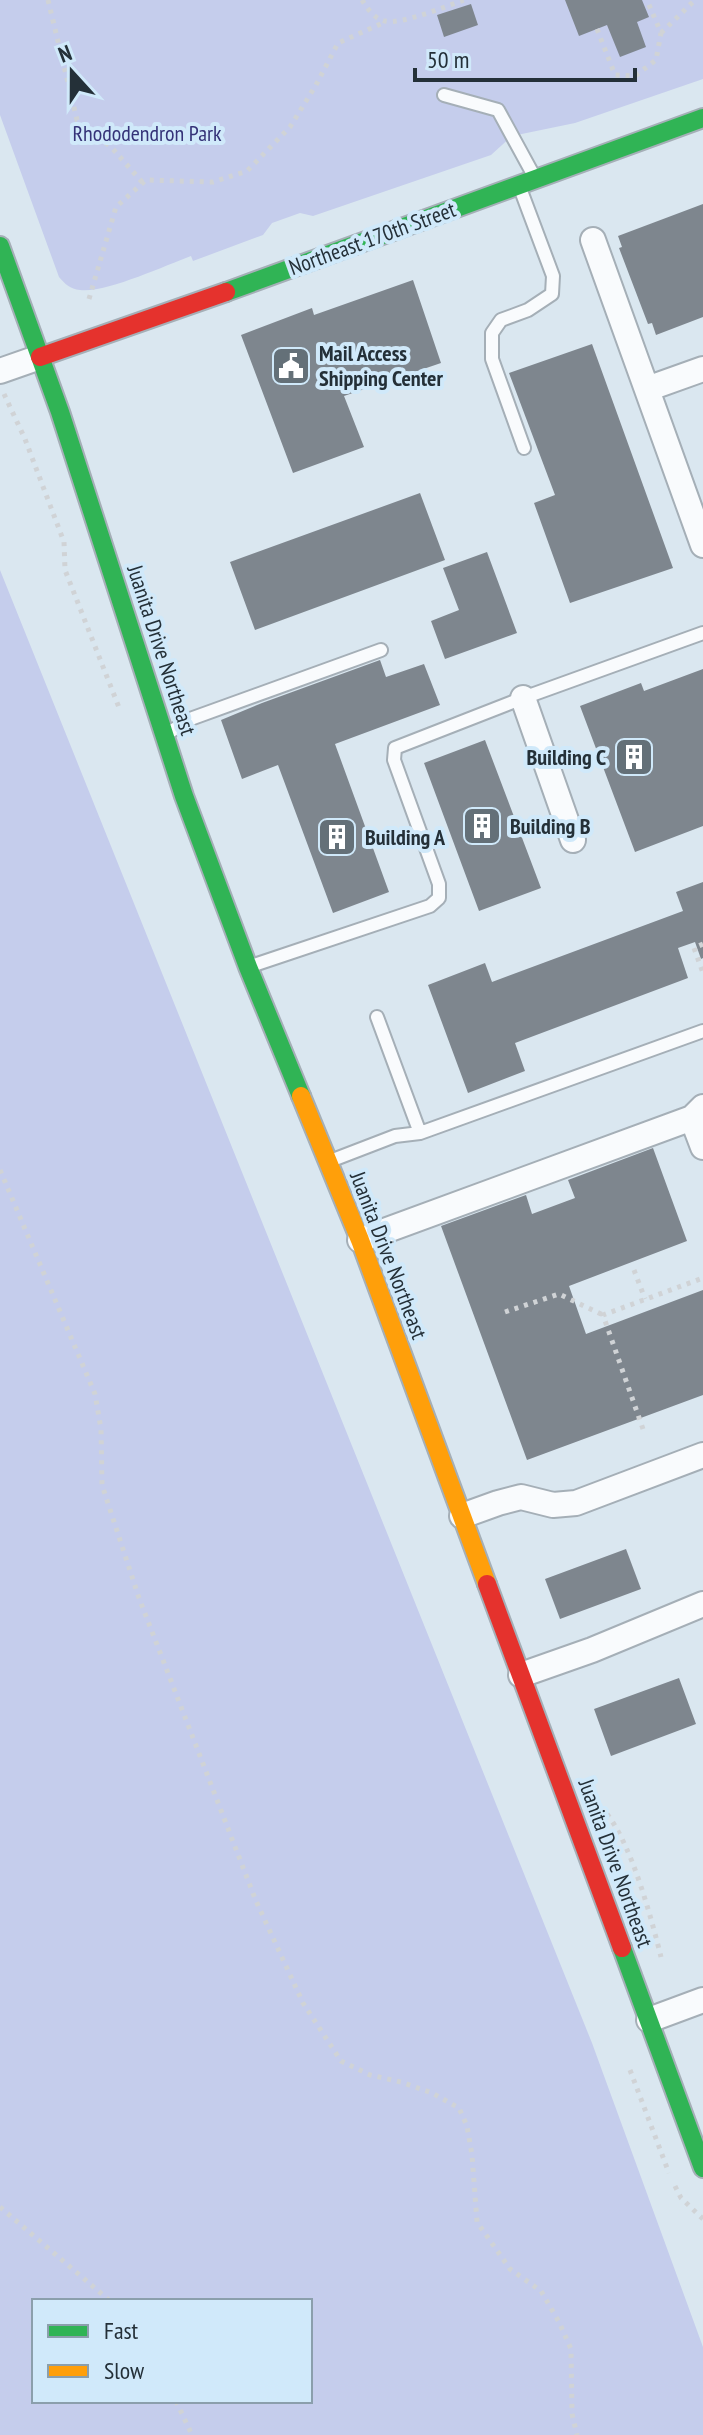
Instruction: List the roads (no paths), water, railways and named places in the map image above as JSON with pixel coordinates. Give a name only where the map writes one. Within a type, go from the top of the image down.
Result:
[{"type":"main road","name":"Northeast 170th Street","points":[[40,357],[703,118]]},
{"type":"main road","name":"Juanita Drive Northeast","points":[[0,246],[40,357],[184,796],[248,967],[360,1240],[703,2168]]},
{"type":"street","points":[[593,240],[703,545]]},
{"type":"street","points":[[0,371],[40,357]]},
{"type":"street","points":[[647,389],[703,369]]},
{"type":"street","points":[[523,698],[573,840]]},
{"type":"street","points":[[360,1240],[698,1113],[703,1147]]},
{"type":"street","points":[[462,1516],[521,1497],[553,1505],[576,1503],[703,1455]]},
{"type":"street","points":[[521,1675],[592,1650],[703,1604]]},
{"type":"street","points":[[649,2020],[703,2000]]},
{"type":"lane","points":[[444,95],[498,110],[527,182],[553,276],[552,294],[528,310],[501,320],[492,333],[492,359],[524,448]]},
{"type":"lane","points":[[248,967],[430,906],[439,898],[439,884],[394,760],[395,748],[703,633]]},
{"type":"lane","points":[[165,734],[193,718],[381,650]]},
{"type":"lane","points":[[377,1017],[420,1133]]},
{"type":"lane","points":[[327,1162],[395,1136],[420,1133],[703,1031]]},
{"type":"place","name":"Mail Access Shipping Center","points":[[291,366]]},
{"type":"place","name":"Building C","points":[[634,757]]},
{"type":"place","name":"Building B","points":[[482,826]]},
{"type":"place","name":"Building A","points":[[337,837]]},
{"type":"park label","name":"Rhododendron Park","points":[[147,133]]}]
